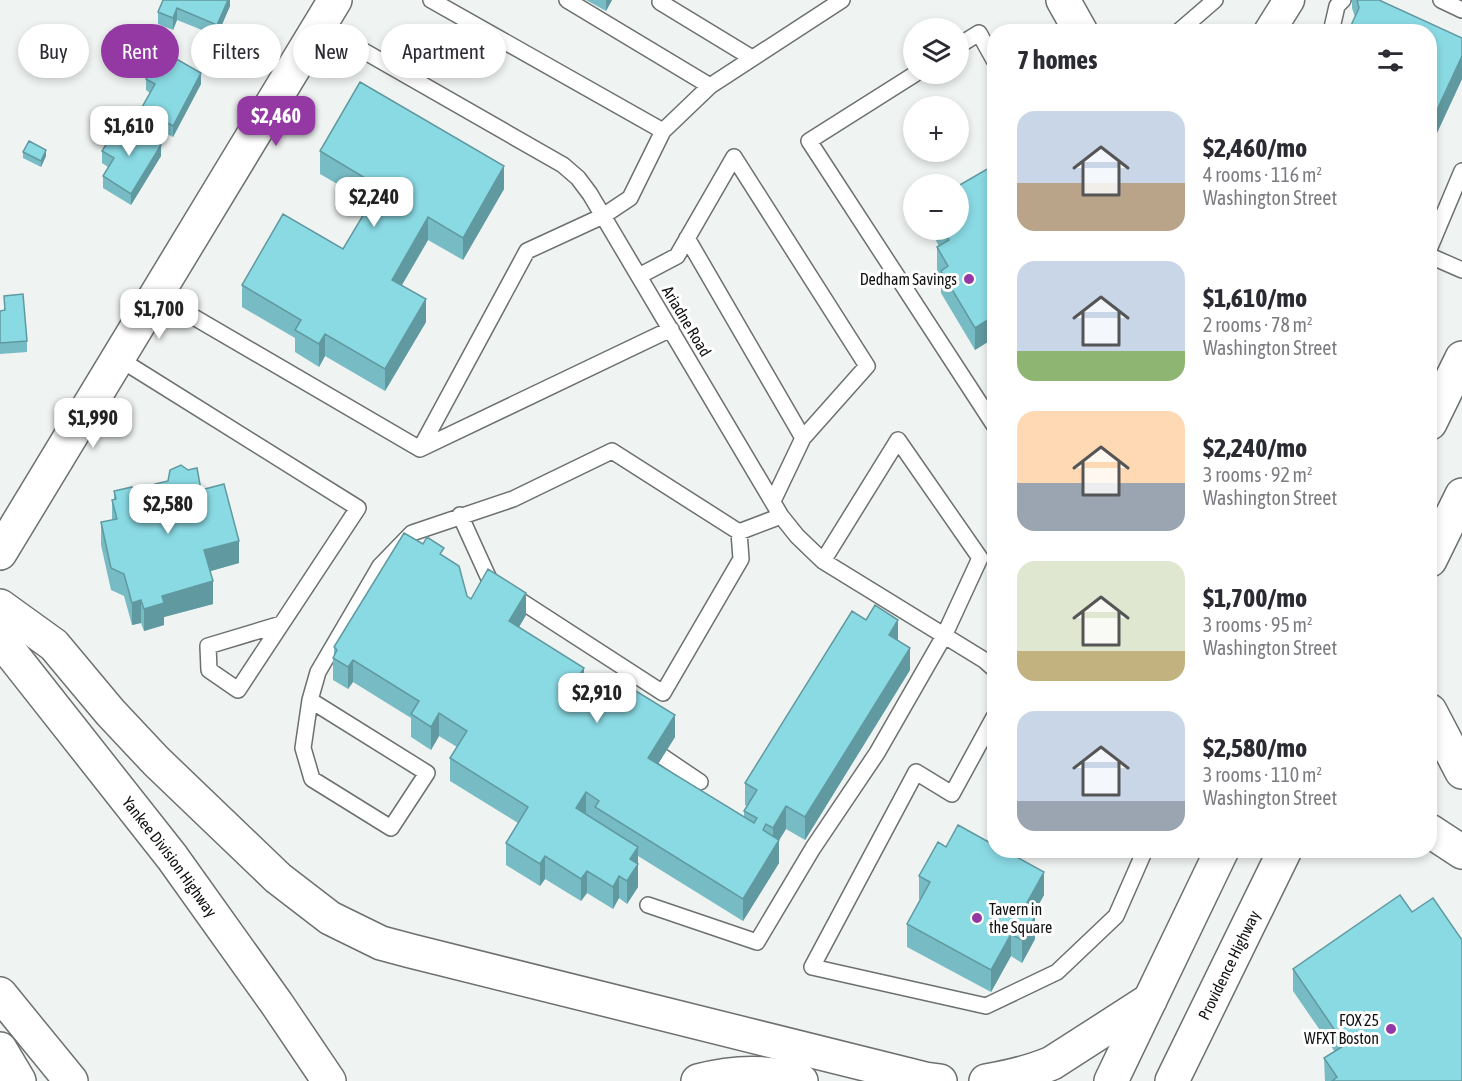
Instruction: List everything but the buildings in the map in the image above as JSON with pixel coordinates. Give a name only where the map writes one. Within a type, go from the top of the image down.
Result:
[{"type":"main road","points":[[1063,0],[1077,24]]},
{"type":"main road","points":[[0,553],[327,13]]},
{"type":"main road","points":[[1437,406],[1462,358]]},
{"type":"main road","points":[[1437,546],[1462,495]]},
{"type":"main road","points":[[0,606],[54,645],[110,712],[156,761],[278,878],[330,918],[347,927],[381,943],[411,951],[940,1081]]},
{"type":"main road","name":"Yankee Division Highway","points":[[0,639],[172,857],[329,1081]]},
{"type":"main road","points":[[1437,724],[1462,772]]},
{"type":"main road","points":[[1437,836],[1462,852]]},
{"type":"main road","points":[[1111,1081],[1219,858]]},
{"type":"main road","name":"Providence Highway","points":[[1172,1081],[1282,858]]},
{"type":"main road","points":[[1257,909],[1300,858]]},
{"type":"main road","points":[[0,994],[71,1081]]},
{"type":"main road","points":[[986,1081],[1052,1063],[1150,1000]]},
{"type":"main road","points":[[0,1049],[20,1081]]},
{"type":"main road","points":[[698,1081],[719,1075],[747,1073],[770,1074],[801,1081]]},
{"type":"street","points":[[1274,24],[1289,0]]},
{"type":"lane","points":[[431,0],[663,131]]},
{"type":"lane","points":[[567,0],[710,86]]},
{"type":"lane","points":[[661,0],[660,2],[752,58]]},
{"type":"lane","points":[[420,449],[527,251],[603,216],[630,198],[663,131],[710,86],[842,0]]},
{"type":"lane","points":[[1187,24],[1215,0]]},
{"type":"lane","points":[[1333,24],[1337,6],[1343,0]]},
{"type":"lane","points":[[1442,0],[1462,10]]},
{"type":"lane","name":"Ariadne Road","points":[[327,13],[563,165],[578,178],[671,329],[781,516],[797,536],[823,561],[987,663]]},
{"type":"lane","points":[[969,39],[979,33],[987,47]]},
{"type":"lane","points":[[903,82],[809,141],[987,404]]},
{"type":"lane","points":[[639,276],[677,256],[734,157],[867,366],[803,438],[773,501]]},
{"type":"lane","points":[[1437,230],[1462,171]]},
{"type":"lane","points":[[687,238],[803,438]]},
{"type":"lane","points":[[1437,259],[1462,270]]},
{"type":"lane","points":[[156,295],[420,449]]},
{"type":"lane","points":[[420,449],[671,329]]},
{"type":"lane","points":[[118,358],[358,508],[238,690],[209,670],[208,646],[281,624]]},
{"type":"lane","points":[[648,905],[757,942],[813,848],[877,753],[944,636],[980,558],[898,440],[823,561]]},
{"type":"lane","points":[[310,700],[427,773],[392,828],[312,779],[303,748],[310,700],[318,672],[380,566],[412,533],[513,499],[612,451],[739,532]]},
{"type":"lane","points":[[460,515],[490,581],[661,698],[741,559],[739,532]]},
{"type":"lane","points":[[739,532],[781,516]]},
{"type":"lane","points":[[987,730],[952,794],[916,772],[812,967],[986,1006],[1057,972],[1116,916],[1141,858]]},
{"type":"lane","points":[[663,757],[700,782]]},
{"type":"place","name":"Dedham Savings","points":[[969,279]]},
{"type":"place","name":"Tavern in the Square","points":[[977,918]]},
{"type":"place","name":"FOX 25 WFXT Boston","points":[[1391,1029]]}]
